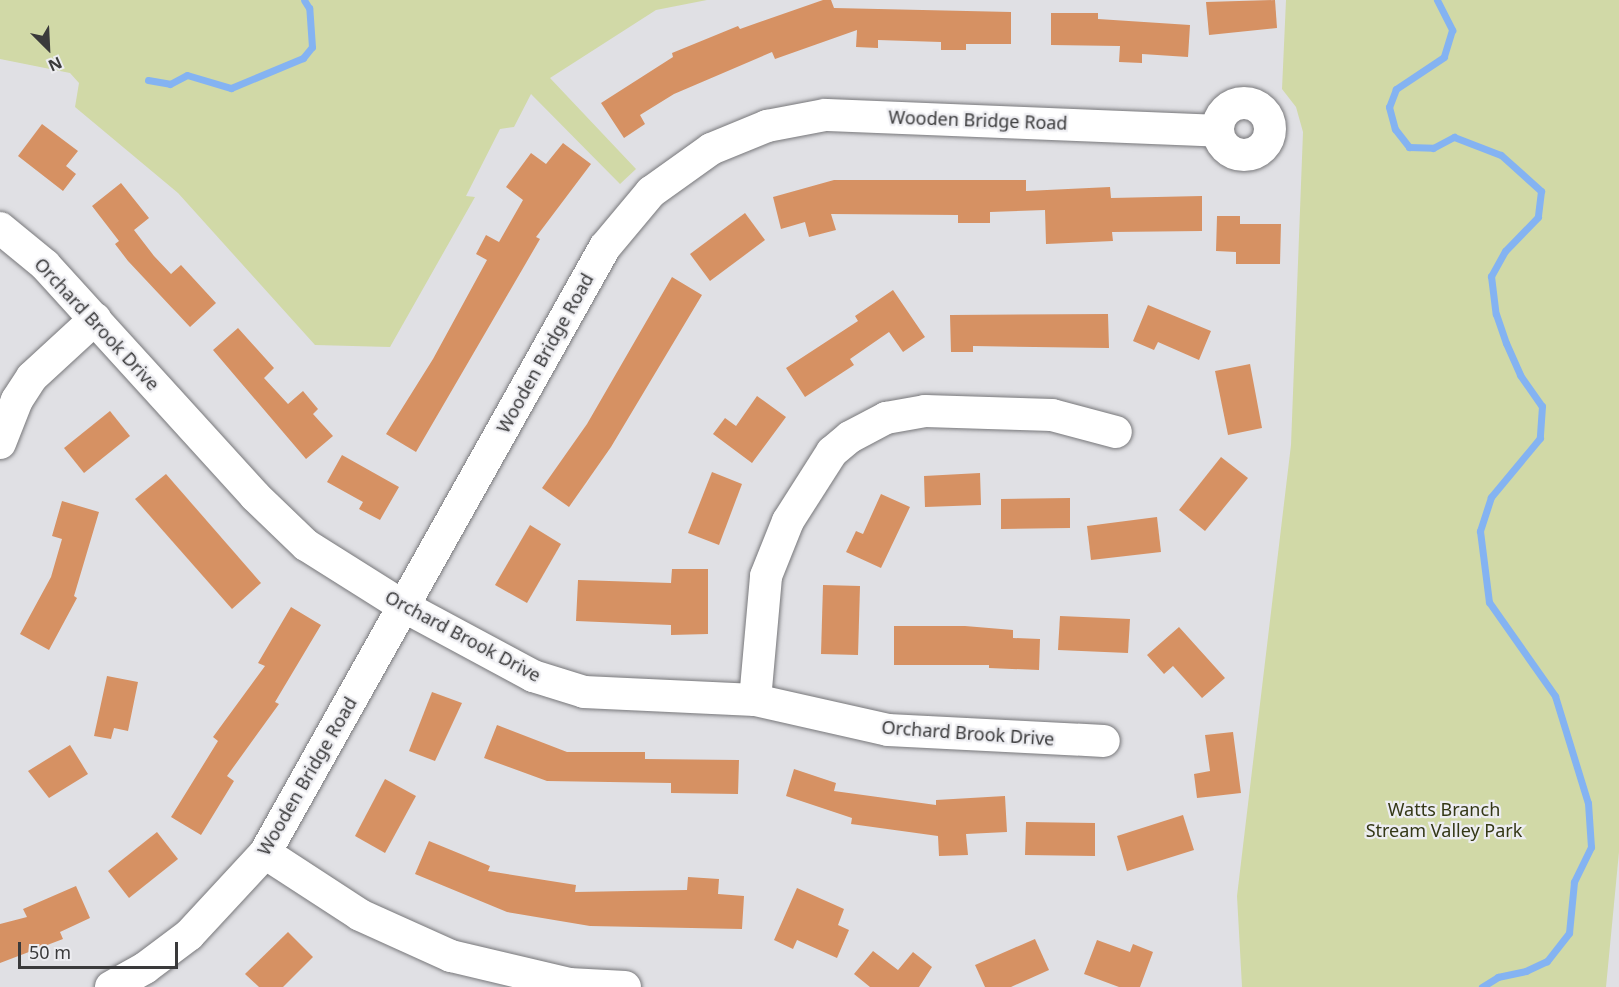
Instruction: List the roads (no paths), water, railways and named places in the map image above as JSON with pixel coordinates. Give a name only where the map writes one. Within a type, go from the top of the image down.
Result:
[{"type":"street","name":"Wooden Bridge Road","points":[[111,987],[146,968],[189,935],[265,853],[605,247],[651,192],[711,149],[767,126],[825,115],[1149,125],[1217,131]]},
{"type":"street","name":"Orchard Brook Drive","points":[[0,228],[45,265],[280,522],[332,564],[507,664],[561,687],[607,694],[755,700],[888,730],[1104,741]]},
{"type":"street","points":[[0,443],[17,400],[32,377],[94,319]]},
{"type":"street","points":[[755,700],[766,576],[788,521],[831,452],[850,437],[886,418],[925,411],[1052,415],[1116,432]]},
{"type":"street","points":[[265,853],[360,915],[451,956],[568,984],[625,987]]},
{"type":"waterway","points":[[148,80],[170,84],[187,75],[231,88],[303,58],[312,47],[309,8],[304,0]]},
{"type":"waterway","points":[[1437,0],[1452,30],[1444,57],[1396,89],[1389,107],[1395,129],[1409,147],[1433,148],[1454,137],[1501,155],[1541,191],[1538,217],[1505,251],[1491,276],[1496,314],[1506,343],[1520,375],[1542,406],[1540,438],[1491,497],[1480,531],[1489,602],[1555,696],[1588,803],[1591,847],[1574,882],[1569,933],[1547,961],[1526,971],[1498,977],[1482,987]]},
{"type":"park label","name":"Watts Branch Stream Valley Park","points":[[1444,820]]}]
